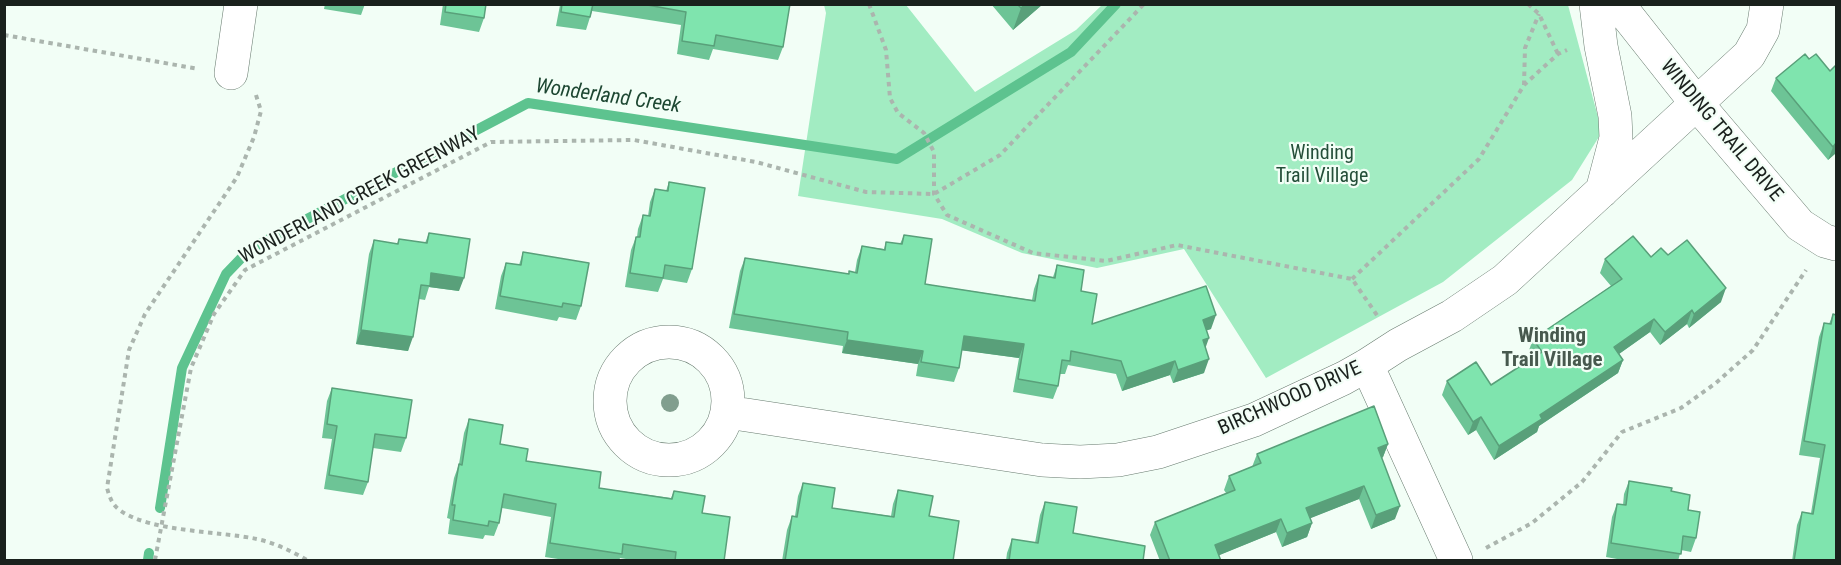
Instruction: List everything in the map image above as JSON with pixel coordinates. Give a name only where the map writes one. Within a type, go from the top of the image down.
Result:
[{"type":"street","points":[[231,73],[241,4]]},
{"type":"street","points":[[1596,4],[1601,46],[1615,116],[1616,138],[1602,192]]},
{"type":"street","name":"WINDING TRAIL DRIVE","points":[[1617,4],[1697,104],[1800,225],[1831,243]]},
{"type":"street","name":"BIRCHWOOD DRIVE","points":[[727,412],[1042,460],[1080,462],[1118,460],[1158,452],[1254,420],[1344,378],[1452,316],[1505,280],[1749,55],[1763,30],[1767,4]]},
{"type":"street","points":[[1367,365],[1470,555]]},
{"type":"path","points":[[869,4],[886,50],[890,98],[898,114],[924,133],[934,152],[934,194],[946,215],[1033,254],[1106,261],[1177,245],[1352,279],[1398,345]]},
{"type":"path","points":[[934,194],[1000,155],[1144,4]]},
{"type":"path","points":[[1528,4],[1539,14],[1558,54]]},
{"type":"path","points":[[1524,85],[1525,48],[1539,14]]},
{"type":"path","points":[[4,35],[237,73],[255,92],[261,111],[254,137],[237,177],[145,314],[129,350],[107,488],[111,502],[121,511],[161,525],[257,539],[284,547],[307,561]]},
{"type":"path","points":[[1352,279],[1479,159],[1524,85],[1558,54],[1586,44],[1601,46]]},
{"type":"path","name":"WONDERLAND CREEK GREENWAY","points":[[155,561],[191,368],[214,314],[244,270],[491,142],[634,140],[756,162],[866,192],[934,194]]},
{"type":"path","points":[[1470,555],[1532,523],[1581,482],[1622,432],[1681,408],[1716,383],[1753,350],[1831,243]]},
{"type":"green space","name":"Winding Trail Village","points":[[824,5],[906,5],[975,92],[1076,30],[1102,5],[1568,5],[1602,132],[1572,180],[1443,282],[1266,378],[1184,249],[1097,268],[1022,253],[942,219],[798,196],[826,13]]},
{"type":"building","points":[[446,4],[486,4],[484,18],[445,12]]},
{"type":"building","points":[[562,4],[593,4],[590,17],[561,12]]},
{"type":"building","points":[[642,4],[790,4],[783,47],[716,35],[714,46],[682,41],[686,12]]},
{"type":"building","points":[[1805,54],[1809,59],[1816,54],[1830,71],[1836,65],[1836,143],[1833,147],[1776,78]]},
{"type":"building","points":[[669,182],[705,188],[692,269],[665,265],[663,278],[630,273],[636,237],[640,237],[643,215],[650,216],[655,189],[668,191]]},
{"type":"building","points":[[429,233],[470,239],[464,278],[431,273],[430,286],[421,285],[413,337],[361,330],[374,240],[398,244],[399,239],[427,243]]},
{"type":"building","points":[[904,235],[932,239],[925,284],[1035,301],[1039,275],[1055,278],[1057,265],[1084,270],[1081,291],[1097,294],[1092,324],[1206,286],[1216,315],[1203,320],[1209,338],[1203,340],[1209,359],[1178,370],[1175,361],[1127,378],[1121,361],[1071,351],[1070,361],[1062,360],[1058,386],[1018,379],[1024,344],[964,336],[959,368],[921,362],[923,351],[847,340],[848,332],[734,314],[745,258],[849,274],[849,271],[857,273],[862,246],[885,250],[886,242],[902,244]]},
{"type":"building","points":[[1633,236],[1651,257],[1661,248],[1668,255],[1687,240],[1726,288],[1694,314],[1692,310],[1665,332],[1654,319],[1614,347],[1623,360],[1540,415],[1542,419],[1499,446],[1481,417],[1473,422],[1447,381],[1476,362],[1491,385],[1542,352],[1533,339],[1622,279],[1605,259]]},
{"type":"building","points":[[523,252],[589,263],[581,306],[563,303],[562,307],[500,296],[506,263],[521,265]]},
{"type":"building","points":[[1833,314],[1836,315],[1836,561],[1794,561],[1802,512],[1813,514],[1825,445],[1804,441],[1824,323],[1831,324]]},
{"type":"building","points":[[332,388],[412,400],[406,438],[375,434],[368,482],[329,475],[337,426],[327,424]]},
{"type":"building","points":[[1374,406],[1388,444],[1378,448],[1400,506],[1376,515],[1364,486],[1306,508],[1312,523],[1287,533],[1281,519],[1215,545],[1221,561],[1170,561],[1155,522],[1235,490],[1229,476],[1261,463],[1257,454]]},
{"type":"building","points":[[469,419],[503,425],[500,444],[528,449],[526,461],[601,472],[599,488],[672,499],[674,491],[705,496],[702,513],[730,517],[724,561],[675,561],[676,552],[623,544],[622,554],[550,543],[556,504],[504,494],[499,523],[489,521],[488,526],[453,520],[455,505],[452,505],[459,464],[462,465]]},
{"type":"building","points":[[1629,481],[1672,488],[1671,491],[1690,495],[1688,510],[1700,512],[1696,538],[1683,536],[1681,554],[1611,543],[1617,504],[1626,505]]},
{"type":"building","points":[[803,483],[835,488],[832,508],[894,517],[898,490],[933,496],[929,516],[959,521],[953,561],[785,561],[792,516],[797,517]]},
{"type":"building","points":[[1045,502],[1077,507],[1073,533],[1145,546],[1143,561],[1009,561],[1012,539],[1038,543]]},
{"type":"waterway","name":"Wonderland Creek","points":[[160,508],[182,368],[226,274],[250,249],[528,103],[897,159],[1071,52],[1116,4]]},
{"type":"waterway","name":"Wonderland Creek","points":[[148,560],[149,553]]},
{"type":"district","name":"Winding Trail Village","points":[[1552,349]]}]
